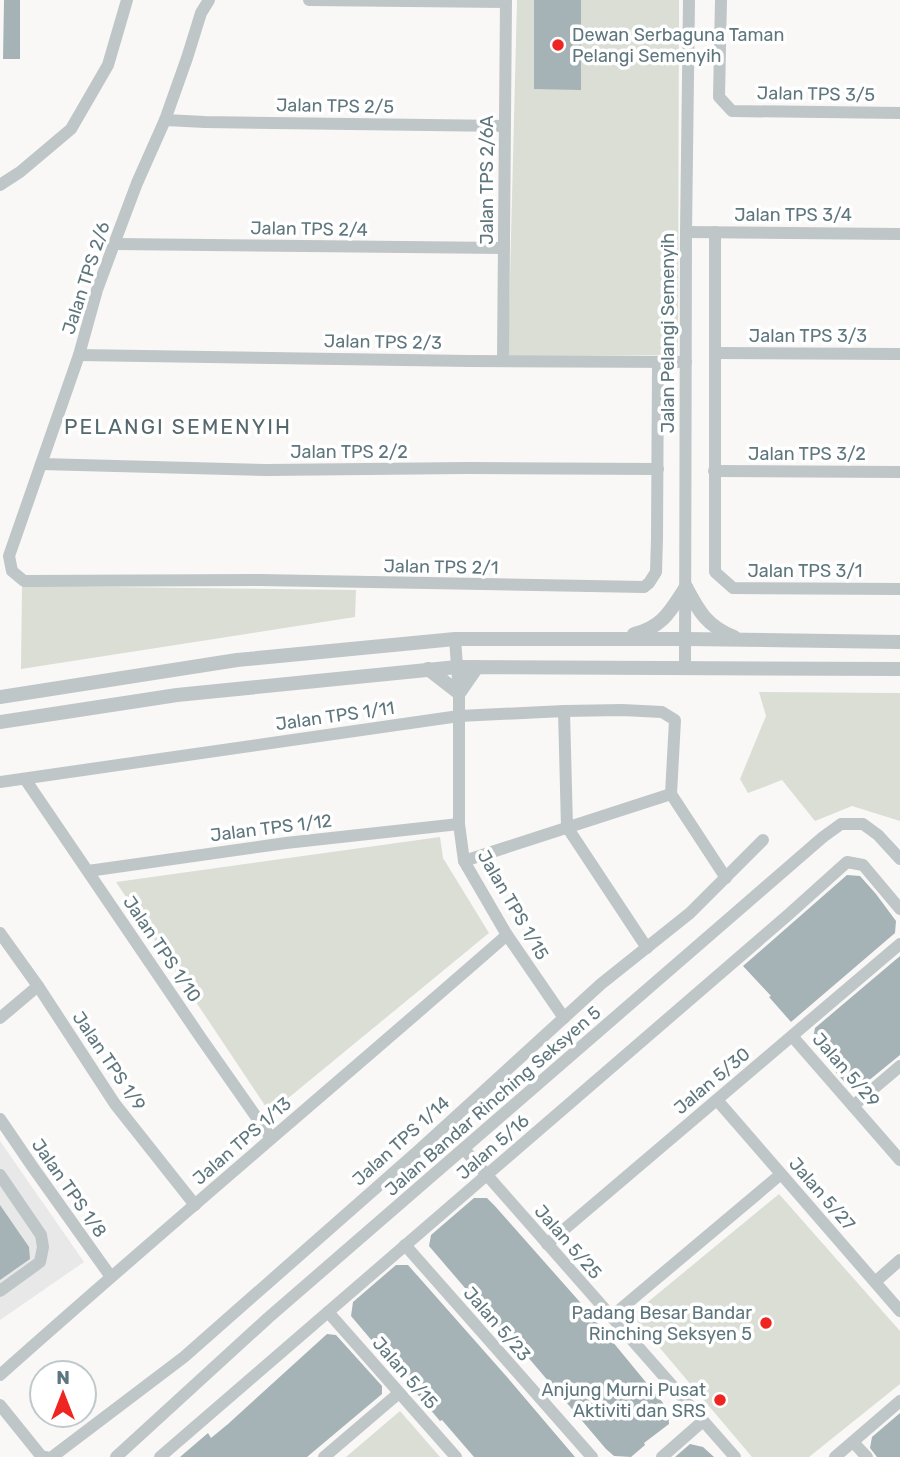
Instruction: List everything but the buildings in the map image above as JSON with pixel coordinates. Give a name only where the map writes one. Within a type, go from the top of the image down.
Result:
[{"type":"street","points":[[0,186],[71,129],[108,65],[127,0]]},
{"type":"street","name":"Jalan TPS 2/6","points":[[12,571],[9,556],[79,355],[97,290],[137,183],[165,120],[201,13],[209,0]]},
{"type":"street","points":[[309,0],[506,1]]},
{"type":"street","name":"Jalan Pelangi Semenyih","points":[[685,667],[685,232],[690,0]]},
{"type":"street","name":"Jalan TPS 3/5","points":[[721,0],[719,97],[732,111],[900,113]]},
{"type":"street","name":"Jalan TPS 2/6A","points":[[503,360],[506,1]]},
{"type":"street","name":"Jalan TPS 2/5","points":[[165,120],[505,127]]},
{"type":"street","name":"Jalan TPS 3/4","points":[[685,232],[900,234]]},
{"type":"street","points":[[715,232],[715,471]]},
{"type":"street","name":"Jalan TPS 2/4","points":[[114,244],[504,248]]},
{"type":"street","name":"Jalan TPS 3/3","points":[[715,353],[900,354]]},
{"type":"street","name":"Jalan TPS 2/3","points":[[79,355],[685,362]]},
{"type":"street","name":"Jalan TPS 2/1","points":[[12,571],[24,581],[260,580],[644,587],[656,572],[658,362]]},
{"type":"street","name":"Jalan TPS 2/2","points":[[41,464],[267,470],[658,469]]},
{"type":"street","name":"Jalan TPS 3/2","points":[[715,471],[900,472]]},
{"type":"street","name":"Jalan TPS 3/1","points":[[715,471],[715,572],[733,588],[900,589]]},
{"type":"street","points":[[686,587],[696,607],[709,623],[720,631],[741,639]]},
{"type":"street","points":[[612,640],[648,631],[667,617],[686,587]]},
{"type":"street","points":[[0,697],[237,660],[455,639],[900,642]]},
{"type":"street","name":"Jalan TPS 1/15","points":[[455,639],[459,693],[459,824],[464,861],[507,935],[564,1018]]},
{"type":"street","points":[[0,722],[177,695],[457,667],[900,669]]},
{"type":"street","points":[[428,669],[459,693],[477,667]]},
{"type":"street","name":"Jalan TPS 1/11","points":[[0,782],[459,716],[622,710],[662,712],[676,720],[671,794]]},
{"type":"street","points":[[565,711],[567,827],[647,948]]},
{"type":"street","name":"Jalan TPS 1/10","points":[[25,779],[271,1138]]},
{"type":"street","points":[[464,861],[671,794],[726,878]]},
{"type":"street","name":"Jalan TPS 1/12","points":[[88,871],[286,843],[459,824]]},
{"type":"street","name":"Jalan Bandar Rinching Seksyen 5","points":[[116,1457],[268,1318],[841,824],[863,824],[878,835],[900,859]]},
{"type":"street","name":"Jalan TPS 1/14","points":[[0,1405],[42,1457],[49,1457],[184,1357],[601,984],[690,914],[763,840]]},
{"type":"street","name":"Jalan 5/16","points":[[160,1457],[847,862],[863,865],[900,909]]},
{"type":"street","name":"Jalan TPS 1/9","points":[[0,933],[115,1104],[195,1205]]},
{"type":"street","name":"Jalan TPS 1/13","points":[[0,1375],[507,935]]},
{"type":"street","name":"Jalan 5/30","points":[[547,1244],[900,944]]},
{"type":"street","points":[[0,1018],[38,986]]},
{"type":"street","name":"Jalan 5/29","points":[[792,1035],[900,1160]]},
{"type":"street","points":[[853,1106],[900,1066]]},
{"type":"street","name":"Jalan 5/27","points":[[717,1100],[900,1311]]},
{"type":"street","name":"Jalan TPS 1/8","points":[[0,1119],[111,1277]]},
{"type":"street","name":"Jalan 5/25","points":[[464,1149],[734,1457]]},
{"type":"street","points":[[611,1317],[781,1174]]},
{"type":"street","points":[[0,1175],[41,1235],[43,1247],[40,1262],[0,1291]]},
{"type":"street","name":"Jalan 5/23","points":[[405,1245],[592,1457]]},
{"type":"street","points":[[875,1282],[900,1260]]},
{"type":"street","name":"Jalan 5/15","points":[[328,1312],[456,1457]]},
{"type":"street","points":[[324,1457],[399,1393]]},
{"type":"street","points":[[835,1457],[900,1401]]},
{"type":"street","points":[[662,1457],[703,1421]]},
{"type":"street","points":[[853,1442],[866,1457]]},
{"type":"shaded area","points":[[517,0],[679,0],[678,355],[508,356]]},
{"type":"shaded area","points":[[22,586],[356,590],[355,617],[21,669]]},
{"type":"shaded area","points":[[759,692],[900,693],[900,821],[852,806],[815,821],[782,780],[748,793],[740,779],[766,716]]},
{"type":"shaded area","points":[[440,837],[443,858],[489,933],[270,1113],[116,882]]},
{"type":"shaded area","points":[[0,1141],[84,1262],[0,1320]]},
{"type":"shaded area","name":"Padang Besar Bandar Rinching Seksyen 5","points":[[779,1194],[900,1331],[900,1384],[809,1457],[752,1457],[632,1315]]},
{"type":"shaded area","points":[[400,1411],[440,1457],[346,1457]]},
{"type":"place","name":"Dewan Serbaguna Taman Pelangi Semenyih","points":[[558,45]]},
{"type":"place","name":"Padang Besar Bandar Rinching Seksyen 5","points":[[766,1323]]},
{"type":"place","name":"Anjung Murni Pusat Aktiviti dan SRS","points":[[720,1400]]},
{"type":"district","name":"PELANGI SEMENYIH","points":[[178,427]]}]
